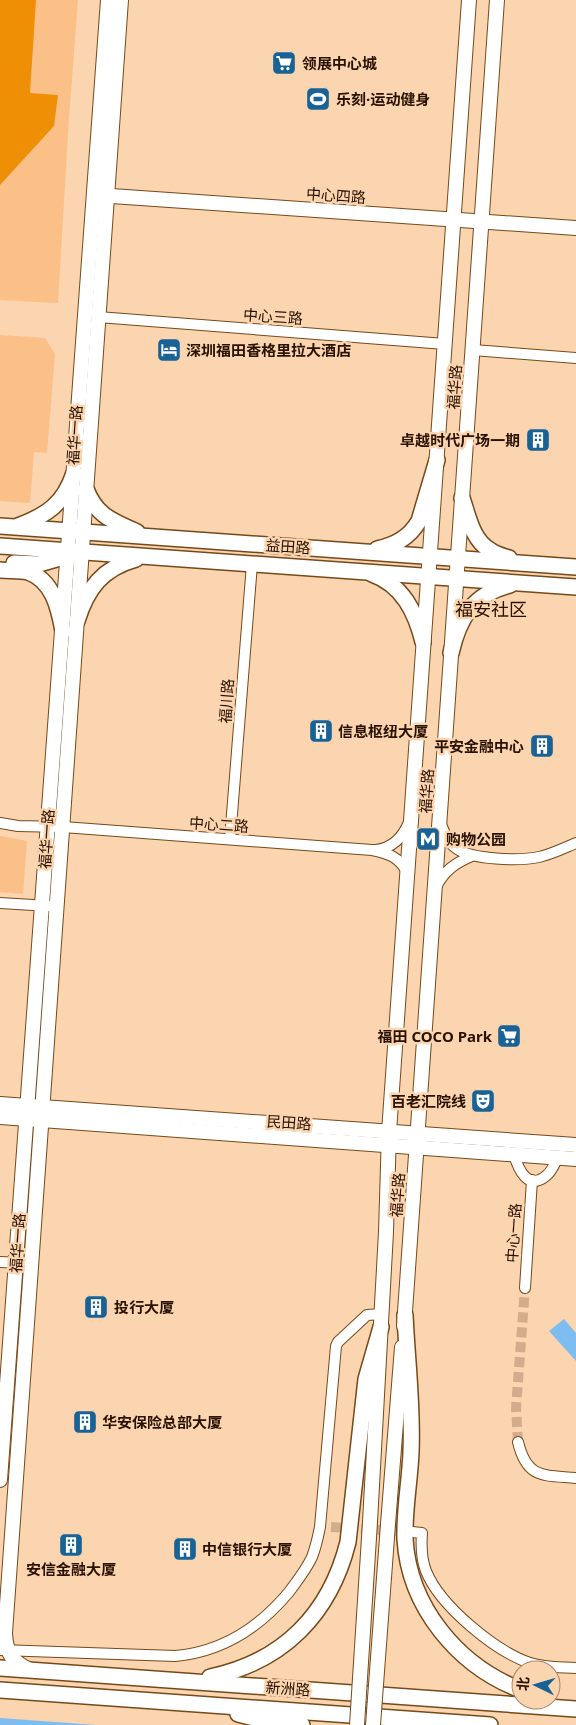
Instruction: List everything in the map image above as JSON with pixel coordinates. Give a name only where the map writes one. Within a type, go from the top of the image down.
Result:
[{"type":"main road","points":[[365,552],[394,544],[406,537],[416,527],[437,460]]},
{"type":"main road","points":[[7,526],[38,518],[55,506],[65,494],[74,473]]},
{"type":"main road","points":[[86,489],[92,503],[101,514],[145,536]]},
{"type":"main road","points":[[462,498],[473,529],[481,542],[491,551],[522,563]]},
{"type":"main road","name":"益田路","points":[[7,526],[576,567]]},
{"type":"main road","name":"益田路","points":[[0,546],[73,553],[576,587]]},
{"type":"main road","points":[[0,562],[39,564],[73,553]]},
{"type":"main road","points":[[77,621],[82,604],[92,586],[107,572],[123,563],[144,557]]},
{"type":"main road","points":[[0,570],[28,572],[44,583],[53,594],[59,610],[63,631]]},
{"type":"main road","points":[[366,572],[386,581],[405,598],[416,618],[423,642]]},
{"type":"main road","points":[[451,653],[460,624],[476,602],[486,594],[497,589],[520,583]]},
{"type":"main road","points":[[405,1315],[411,1451],[405,1538],[410,1570],[420,1599],[435,1624],[456,1648],[485,1671],[511,1685]]},
{"type":"main road","points":[[182,1681],[230,1673],[257,1662],[281,1648],[318,1610],[332,1586],[342,1564],[348,1542],[366,1380],[382,1320]]},
{"type":"main road","name":"新洲路","points":[[0,1668],[571,1708]]},
{"type":"main road","name":"新洲路","points":[[0,1690],[490,1725]]},
{"type":"main road","points":[[200,1704],[267,1723],[302,1725]]},
{"type":"street","name":"福华一路","points":[[0,1480],[5,1341],[16,1263],[63,631],[73,553],[86,489],[98,317],[100,195],[108,0]]},
{"type":"street","name":"福华一路","points":[[77,532],[74,473],[100,195],[121,0]]},
{"type":"street","name":"福华路","points":[[357,1725],[382,1320],[388,1194],[388,1138],[469,0]]},
{"type":"street","name":"福华路","points":[[374,1725],[405,1315],[497,0]]},
{"type":"street","name":"中心四路","points":[[100,195],[576,228]]},
{"type":"street","name":"中心三路","points":[[98,317],[445,344]]},
{"type":"street","points":[[472,350],[576,358]]},
{"type":"street","name":"福华一路","points":[[4,1650],[77,621],[73,553]]},
{"type":"street","name":"福川路","points":[[230,840],[252,564]]},
{"type":"street","name":"中心二路","points":[[0,823],[48,828],[63,827],[372,850],[383,849],[396,841],[406,828],[411,815]]},
{"type":"street","points":[[440,822],[453,846],[472,856],[514,859],[533,858],[550,854],[576,843]]},
{"type":"street","name":"中心二路","points":[[372,850],[397,858],[407,872]]},
{"type":"street","points":[[435,891],[447,870],[460,861],[472,856]]},
{"type":"street","points":[[0,902],[57,906]]},
{"type":"street","name":"民田路","points":[[0,1104],[27,1112],[388,1138],[576,1145]]},
{"type":"street","name":"民田路","points":[[0,1117],[27,1112]]},
{"type":"street","name":"民田路","points":[[417,1140],[514,1154],[576,1159]]},
{"type":"street","points":[[514,1154],[519,1171],[532,1180],[539,1180],[547,1176],[558,1157]]},
{"type":"street","name":"中心一路","points":[[525,1288],[532,1180]]},
{"type":"street","points":[[0,1262],[32,1264]]},
{"type":"street","points":[[4,1650],[190,1655],[220,1646],[235,1639],[265,1618],[281,1602],[306,1569],[313,1556],[320,1527],[335,1349],[338,1342],[362,1318],[372,1313],[382,1320]]},
{"type":"street","points":[[518,1442],[521,1454],[531,1470],[548,1476],[576,1478]]},
{"type":"street","points":[[320,1527],[331,1528]]},
{"type":"street","points":[[412,1532],[422,1533],[423,1559],[431,1580],[452,1607],[498,1648],[531,1663],[576,1668]]},
{"type":"street","points":[[4,1650],[17,1663],[30,1670]]},
{"type":"shaded area","points":[[0,0],[78,0],[58,303],[0,300]]},
{"type":"shaded area","points":[[0,0],[36,0],[30,93],[58,95],[54,126],[0,185]]},
{"type":"shaded area","points":[[0,335],[45,338],[55,354],[47,453],[34,452],[30,503],[0,501]]},
{"type":"shaded area","points":[[0,836],[27,841],[23,894],[0,892]]},
{"type":"water","points":[[564,1319],[576,1333],[576,1361],[549,1331]]},
{"type":"water","points":[[0,1718],[96,1725],[0,1725]]},
{"type":"tunnel","points":[[518,1442],[516,1408],[525,1288]]},
{"type":"tunnel","points":[[331,1527],[411,1532]]},
{"type":"place","name":"领展中心城","points":[[284,63]]},
{"type":"place","name":"乐刻·运动健身","points":[[318,99]]},
{"type":"place","name":"深圳福田香格里拉大酒店","points":[[169,350]]},
{"type":"place","name":"卓越时代广场一期","points":[[538,440]]},
{"type":"place","name":"信息枢纽大厦","points":[[321,731]]},
{"type":"place","name":"平安金融中心","points":[[542,746]]},
{"type":"place","name":"购物公园","points":[[428,839]]},
{"type":"place","name":"福田 COCO Park","points":[[509,1036]]},
{"type":"place","name":"百老汇院线","points":[[483,1101]]},
{"type":"place","name":"投行大厦","points":[[96,1307]]},
{"type":"place","name":"华安保险总部大厦","points":[[85,1422]]},
{"type":"place","name":"安信金融大厦","points":[[71,1545]]},
{"type":"place","name":"中信银行大厦","points":[[185,1549]]},
{"type":"district","name":"福安社区","points":[[491,609]]}]
